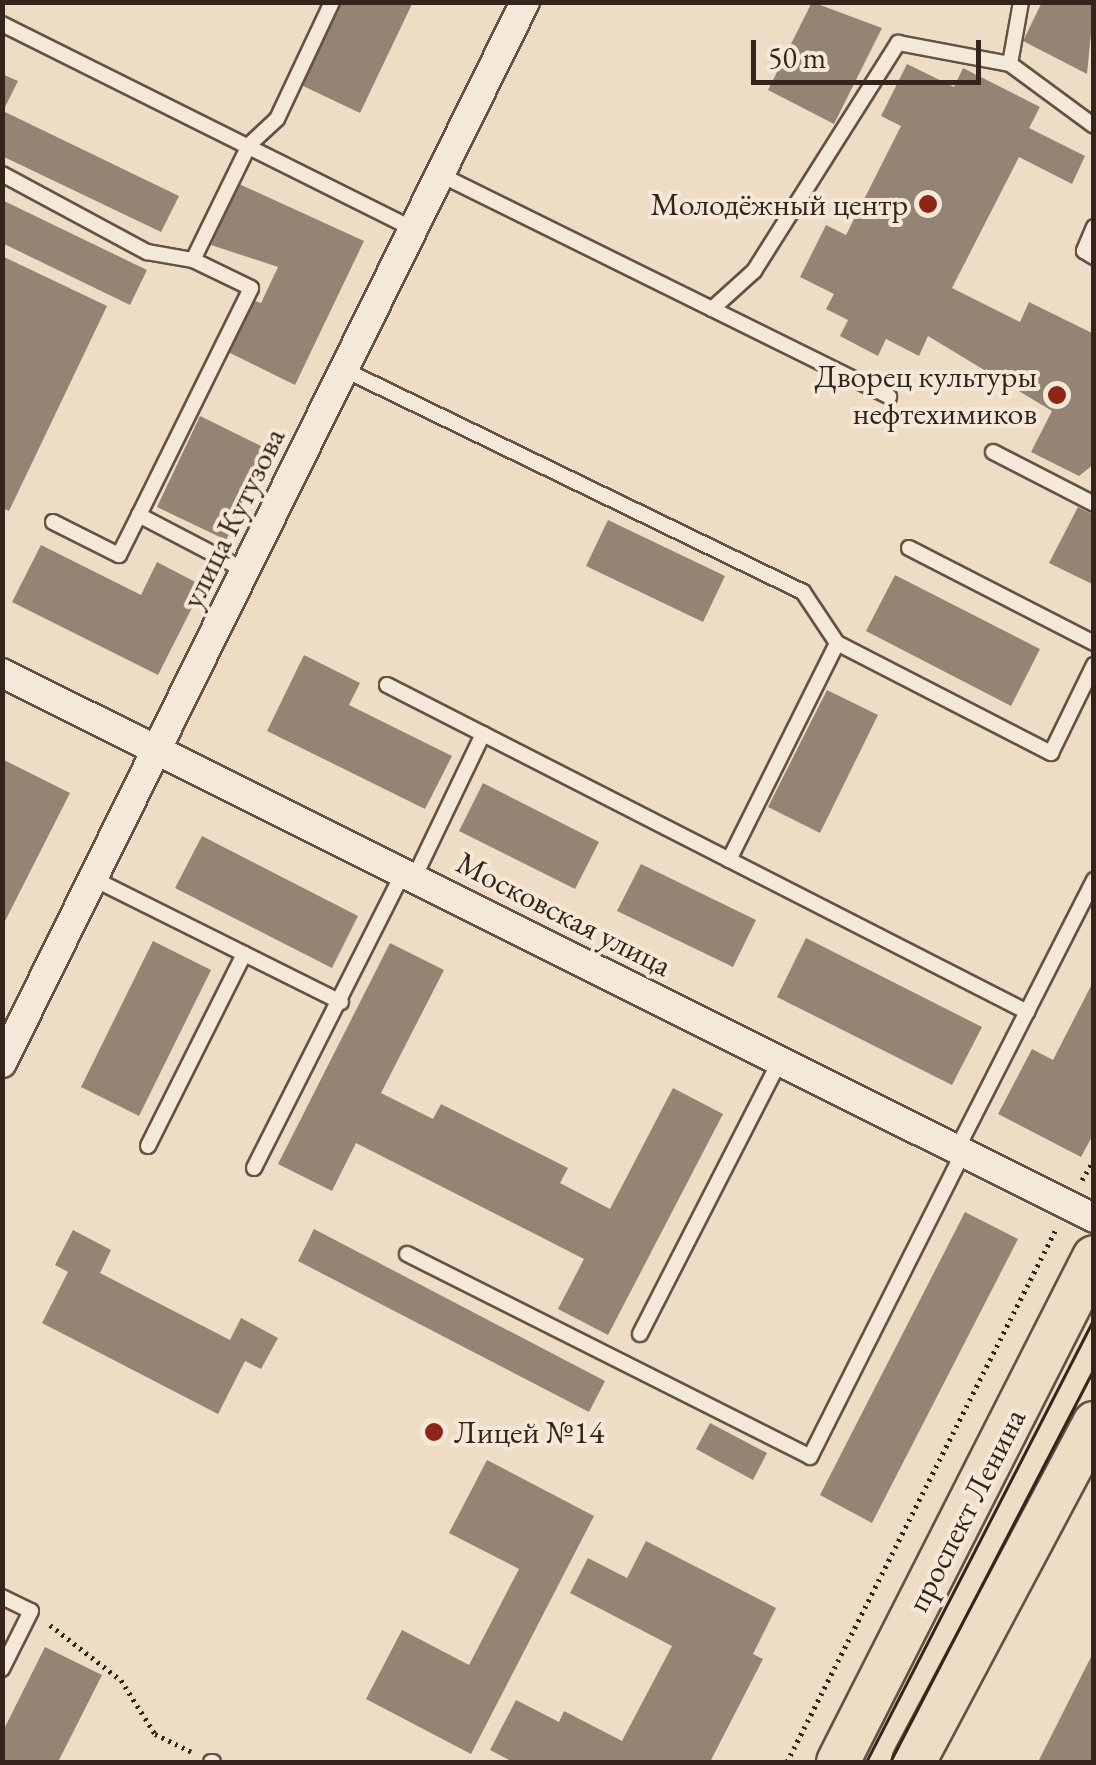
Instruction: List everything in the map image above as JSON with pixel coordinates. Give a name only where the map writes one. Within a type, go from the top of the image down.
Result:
[{"type":"main road","name":"проспект Ленина","points":[[838,1762],[1094,1258]]},
{"type":"main road","points":[[914,1762],[1094,1424]]},
{"type":"street","name":"улица Кутузова","points":[[2,1063],[525,2]]},
{"type":"street","name":"Московская улица","points":[[2,672],[1094,1218]]},
{"type":"lane","points":[[193,260],[248,145],[277,119],[332,2]]},
{"type":"lane","points":[[1010,64],[1014,5]]},
{"type":"lane","points":[[2,24],[414,229]]},
{"type":"lane","points":[[712,309],[754,271],[898,43],[1010,64],[1094,126]]},
{"type":"lane","points":[[2,174],[147,252],[193,260],[251,288],[119,555],[53,522]]},
{"type":"lane","points":[[440,175],[889,396]]},
{"type":"lane","points":[[1094,227],[1084,251],[1094,256]]},
{"type":"lane","points":[[345,370],[803,592],[837,643],[1050,753],[1094,665]]},
{"type":"lane","points":[[992,452],[1094,504]]},
{"type":"lane","points":[[139,515],[246,571]]},
{"type":"lane","points":[[908,548],[1094,643]]},
{"type":"lane","points":[[729,860],[837,643]]},
{"type":"lane","points":[[387,685],[1027,1012]]},
{"type":"lane","points":[[254,1168],[483,734]]},
{"type":"lane","points":[[94,879],[341,1002]]},
{"type":"lane","points":[[408,1254],[810,1457],[1094,880]]},
{"type":"lane","points":[[148,1146],[244,954]]},
{"type":"lane","points":[[640,1334],[780,1061]]},
{"type":"lane","points":[[2,1597],[32,1612],[2,1669]]},
{"type":"path","points":[[787,1762],[1094,1160]]},
{"type":"path","points":[[32,1612],[120,1680],[155,1734],[212,1762]]},
{"type":"building","points":[[341,2],[413,2],[360,113],[301,85]]},
{"type":"building","points":[[812,2],[882,28],[834,124],[768,90]]},
{"type":"building","points":[[1042,2],[1094,2],[1087,74],[1023,41]]},
{"type":"building","name":"Молодёжный центр","points":[[907,64],[954,87],[963,68],[1040,107],[1029,128],[1085,156],[1072,184],[1019,157],[952,288],[1020,322],[1029,302],[1094,334],[1094,464],[1079,476],[1031,452],[1052,411],[928,336],[919,356],[886,339],[878,356],[840,336],[848,320],[826,309],[834,294],[800,277],[826,225],[846,235],[901,126],[881,116]]},
{"type":"building","points":[[2,74],[18,81],[3,111],[179,196],[161,232],[2,156]]},
{"type":"building","points":[[239,184],[364,241],[295,385],[226,351],[249,299],[261,303],[278,267],[211,245]]},
{"type":"building","points":[[2,200],[147,270],[130,305],[2,243]]},
{"type":"building","points":[[2,256],[107,306],[9,511],[2,508]]},
{"type":"building","points":[[200,416],[269,450],[226,540],[157,507]]},
{"type":"building","points":[[1078,507],[1094,515],[1094,585],[1049,563]]},
{"type":"building","points":[[608,520],[725,576],[703,622],[586,566]]},
{"type":"building","points":[[41,545],[141,595],[157,562],[203,586],[158,675],[12,602]]},
{"type":"building","points":[[895,575],[1040,649],[1011,706],[866,631]]},
{"type":"building","points":[[304,655],[360,683],[349,705],[452,756],[425,809],[267,731]]},
{"type":"building","points":[[827,690],[878,715],[820,833],[768,807]]},
{"type":"building","points":[[2,759],[70,793],[2,927]]},
{"type":"building","points":[[483,783],[599,842],[575,889],[459,831]]},
{"type":"building","points":[[202,836],[358,916],[332,968],[175,888]]},
{"type":"building","points":[[641,864],[756,920],[733,967],[617,911]]},
{"type":"building","points":[[806,938],[982,1027],[952,1085],[777,997]]},
{"type":"building","points":[[153,941],[211,970],[139,1116],[81,1087]]},
{"type":"building","points":[[390,943],[444,970],[381,1093],[433,1119],[441,1104],[568,1168],[560,1183],[610,1209],[673,1088],[723,1114],[608,1335],[558,1309],[584,1259],[356,1143],[332,1191],[278,1164]]},
{"type":"building","points":[[1094,980],[1094,1133],[1081,1157],[998,1114],[1032,1049],[1053,1060]]},
{"type":"building","points":[[965,1212],[1018,1239],[872,1523],[820,1495]]},
{"type":"building","points":[[314,1229],[605,1381],[589,1412],[298,1261]]},
{"type":"building","points":[[73,1230],[111,1250],[100,1273],[230,1340],[241,1318],[278,1338],[261,1369],[245,1361],[218,1414],[42,1323],[68,1272],[55,1265]]},
{"type":"building","points":[[710,1423],[767,1453],[753,1480],[696,1449]]},
{"type":"building","points":[[487,1460],[594,1516],[471,1754],[366,1699],[402,1630],[469,1665],[519,1569],[449,1533]]},
{"type":"building","points":[[646,1541],[776,1608],[753,1654],[763,1659],[710,1762],[513,1762],[490,1750],[516,1700],[559,1722],[564,1711],[622,1741],[672,1646],[570,1593],[588,1558],[627,1578]]},
{"type":"building","points":[[45,1647],[102,1675],[58,1762],[2,1762],[2,1733]]},
{"type":"building","points":[[1094,1651],[1094,1762],[1038,1762]]},
{"type":"tram line","points":[[866,1762],[1094,1319]]},
{"type":"tram line","points":[[890,1762],[1094,1368]]},
{"type":"place","name":"Молодёжный центр","points":[[928,204]]},
{"type":"place","name":"Дворец культуры нефтехимиков","points":[[1057,395]]},
{"type":"place","name":"Лицей №14","points":[[434,1432]]}]
